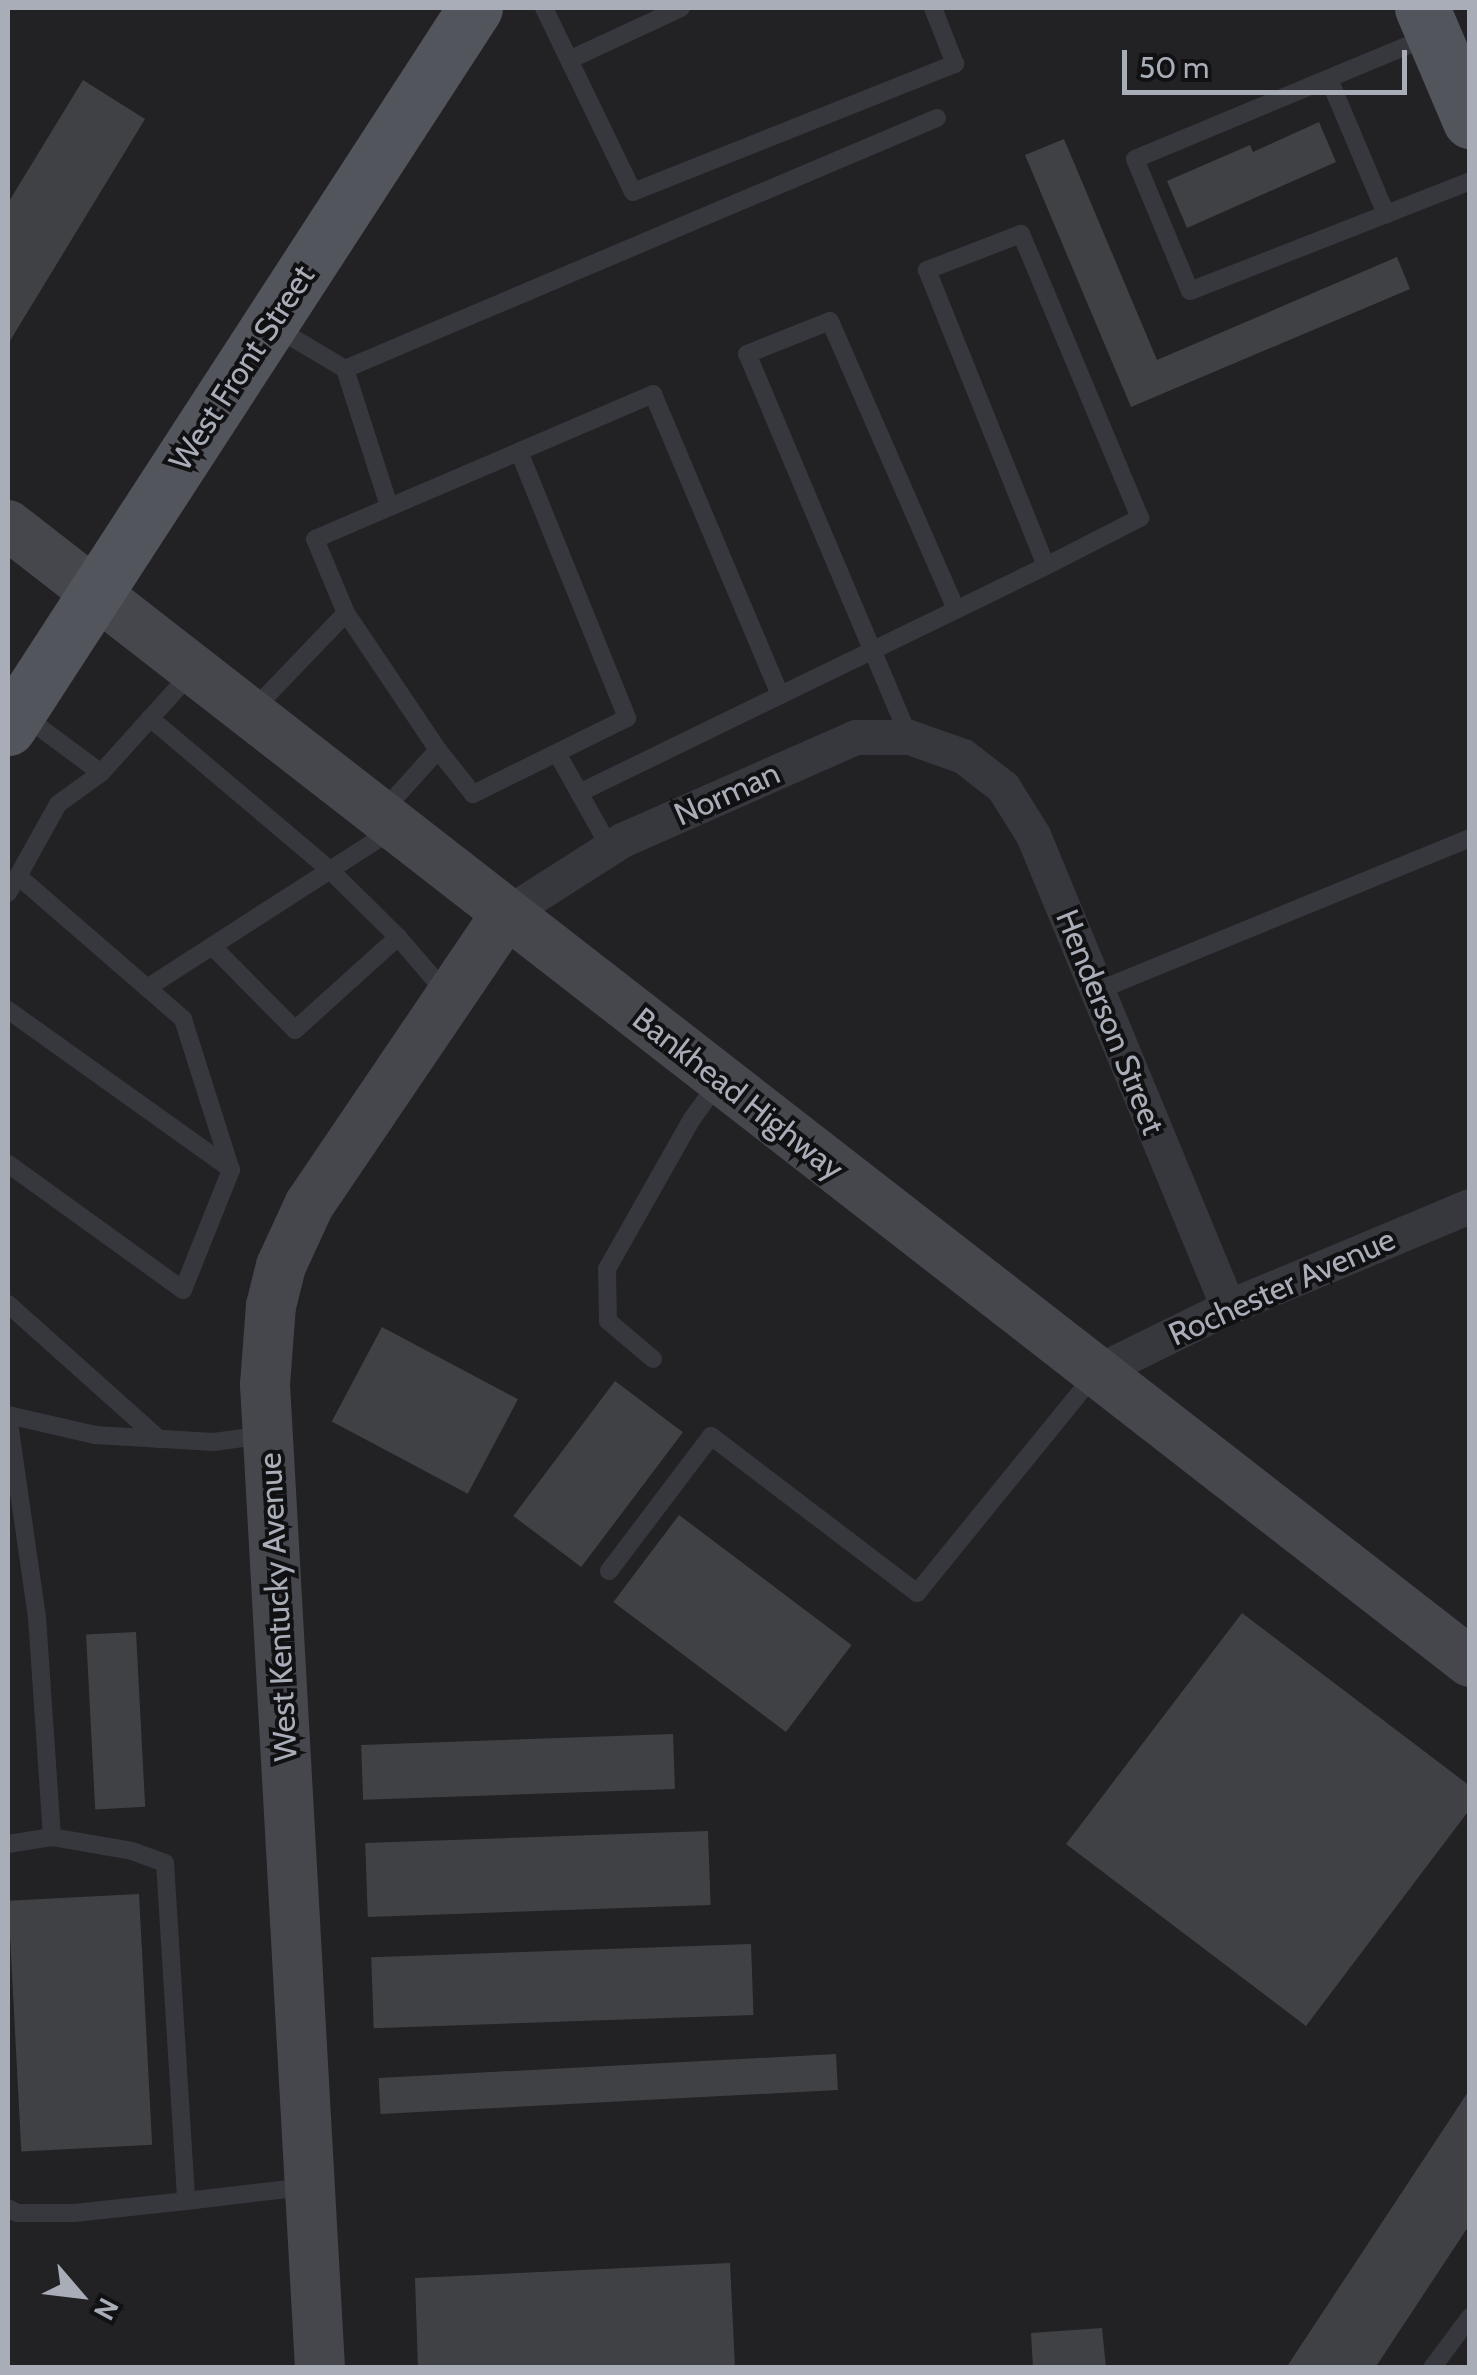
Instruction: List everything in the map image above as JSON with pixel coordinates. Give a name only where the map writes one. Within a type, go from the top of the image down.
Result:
[{"type":"main road","name":"West Front Street","points":[[13,720],[475,8]]},
{"type":"main road","points":[[1428,21],[1470,121]]},
{"type":"street","name":"Bankhead Highway","points":[[8,525],[1470,1662]]},
{"type":"street","name":"Norman","points":[[506,914],[610,848],[856,737],[909,737],[963,756]]},
{"type":"street","name":"Henderson Street","points":[[963,756],[1003,787],[1033,835],[1228,1307]]},
{"type":"street","name":"West Kentucky Avenue","points":[[320,2368],[265,1385],[271,1306],[292,1238],[308,1205],[506,914]]},
{"type":"street","name":"Rochester Avenue","points":[[1096,1372],[1228,1307],[1470,1206]]},
{"type":"lane","points":[[544,8],[633,192],[955,64],[933,8]]},
{"type":"lane","points":[[571,59],[681,8]]},
{"type":"lane","points":[[1428,21],[1329,79],[1135,159],[1190,292],[1470,180]]},
{"type":"lane","points":[[1329,79],[1386,214]]},
{"type":"lane","points":[[344,369],[937,118]]},
{"type":"lane","points":[[579,793],[1046,566],[1140,518],[1021,234],[927,270],[1046,566]]},
{"type":"lane","points":[[909,737],[747,354],[830,321],[956,610]]},
{"type":"lane","points":[[271,326],[344,369],[389,506]]},
{"type":"lane","points":[[520,454],[627,718],[473,794],[438,750],[346,613],[315,539],[653,394],[780,696]]},
{"type":"lane","points":[[250,714],[346,613]]},
{"type":"lane","points":[[8,1164],[184,1290],[232,1170],[183,1019],[12,885],[58,804],[101,774],[193,670]]},
{"type":"lane","points":[[150,718],[332,872],[398,938],[450,998]]},
{"type":"lane","points":[[13,720],[101,774]]},
{"type":"lane","points":[[147,988],[332,872],[387,822],[438,750]]},
{"type":"lane","points":[[558,754],[610,848]]},
{"type":"lane","points":[[1097,991],[1470,838]]},
{"type":"lane","points":[[212,946],[295,1030],[398,938]]},
{"type":"lane","points":[[8,1010],[232,1170]]},
{"type":"lane","points":[[653,1359],[608,1321],[607,1268],[692,1119],[720,1080]]},
{"type":"lane","points":[[8,1304],[159,1439]]},
{"type":"lane","points":[[609,1571],[710,1436],[917,1593],[1096,1372]]},
{"type":"lane","points":[[52,1838],[37,1617],[8,1416],[95,1435],[214,1442],[268,1434]]},
{"type":"lane","points":[[8,1844],[52,1838],[132,1850],[164,1863],[186,2201]]},
{"type":"lane","points":[[8,2208],[17,2213],[74,2213],[310,2187]]},
{"type":"lane","points":[[1432,2368],[1470,2316]]},
{"type":"shaded area","points":[[8,8],[1469,8],[1469,2368],[8,2368]]},
{"type":"building","points":[[83,80],[145,119],[8,344],[8,203]]},
{"type":"building","points":[[1319,122],[1336,162],[1187,228],[1167,181],[1250,145],[1253,152]]},
{"type":"building","points":[[1064,139],[1157,360],[1397,257],[1410,289],[1131,407],[1025,155]]},
{"type":"building","points":[[382,1327],[518,1399],[468,1494],[332,1421]]},
{"type":"building","points":[[615,1381],[683,1432],[581,1567],[513,1516]]},
{"type":"building","points":[[679,1515],[852,1645],[786,1732],[613,1602]]},
{"type":"building","points":[[1242,1613],[1470,1786],[1470,1809],[1306,2026],[1066,1844]]},
{"type":"building","points":[[136,1632],[145,1807],[95,1809],[86,1635]]},
{"type":"building","points":[[673,1734],[675,1789],[363,1800],[361,1745]]},
{"type":"building","points":[[708,1831],[711,1905],[368,1917],[365,1843]]},
{"type":"building","points":[[139,1894],[152,2145],[21,2152],[8,1901]]},
{"type":"building","points":[[751,1944],[753,2015],[374,2028],[371,1957]]},
{"type":"building","points":[[836,2054],[838,2090],[381,2114],[379,2078]]},
{"type":"building","points":[[1470,2089],[1470,2224],[1375,2368],[1286,2368]]},
{"type":"building","points":[[730,2263],[735,2368],[418,2368],[415,2278]]},
{"type":"building","points":[[1102,2328],[1106,2368],[1033,2368],[1031,2333]]}]
